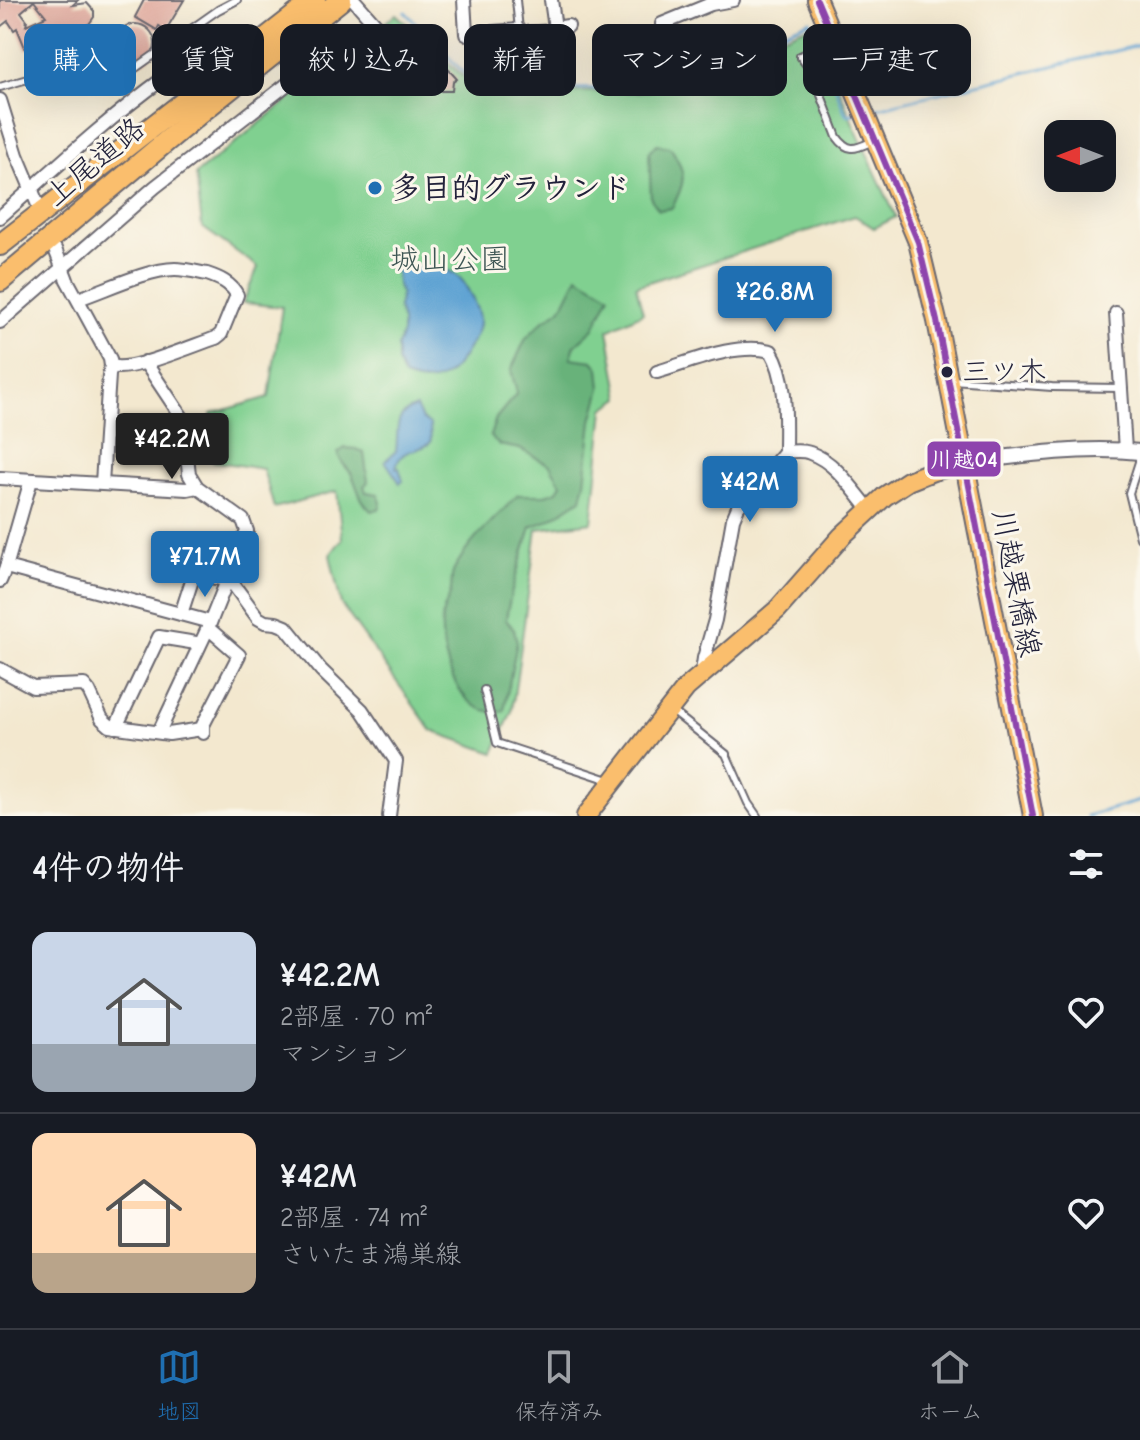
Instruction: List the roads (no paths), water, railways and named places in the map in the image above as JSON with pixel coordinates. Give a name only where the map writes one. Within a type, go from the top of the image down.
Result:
[{"type":"highway","name":"上尾道路","points":[[264,39],[315,0]]},
{"type":"highway","name":"上尾道路","points":[[311,24],[341,0]]},
{"type":"highway","name":"上尾道路","points":[[0,281],[280,49]]},
{"type":"highway","name":"上尾道路","points":[[0,245],[190,96]]},
{"type":"main road","name":"川越栗橋線","points":[[817,0],[826,24]]},
{"type":"main road","name":"川越栗橋線","points":[[857,96],[918,242],[931,291],[1033,816]]},
{"type":"main road","points":[[586,816],[668,708],[702,672],[777,610],[842,536],[885,496],[908,481],[964,463]]},
{"type":"street","points":[[354,0],[375,24]]},
{"type":"street","points":[[464,0],[465,24]]},
{"type":"street","points":[[551,0],[561,24]]},
{"type":"street","points":[[662,24],[710,2],[733,0]]},
{"type":"street","points":[[0,217],[98,130],[152,88]]},
{"type":"street","points":[[0,322],[155,187],[280,90]]},
{"type":"street","points":[[0,100],[8,130],[38,205]]},
{"type":"street","points":[[55,249],[110,359],[102,483]]},
{"type":"street","points":[[78,299],[170,269],[218,278],[234,288],[237,295],[221,334],[216,338],[145,362],[117,368],[111,366]]},
{"type":"street","points":[[964,463],[1050,453],[1135,451],[1121,388],[1116,313]]},
{"type":"street","points":[[657,372],[716,353],[761,349],[771,351],[777,361],[782,387],[785,452],[738,507],[733,519],[715,620],[702,672]]},
{"type":"street","points":[[145,362],[183,419],[189,474],[197,487],[243,520],[247,531],[209,625],[159,732]]},
{"type":"street","points":[[785,452],[810,453],[823,461],[837,471],[870,510]]},
{"type":"street","points":[[0,478],[187,489],[197,487]]},
{"type":"street","points":[[0,581],[31,480]]},
{"type":"street","points":[[0,669],[33,687],[84,685],[102,719],[108,724],[169,734],[203,731],[239,655],[209,625],[181,614],[6,567]]},
{"type":"street","points":[[181,614],[194,574],[233,584],[258,618],[286,627],[321,670],[362,710],[396,761],[389,816]]},
{"type":"street","points":[[116,727],[159,637],[199,646]]},
{"type":"lane","points":[[218,10],[221,0]]},
{"type":"lane","points":[[0,87],[65,68],[76,72],[91,90],[103,91],[218,10],[237,0]]},
{"type":"lane","points":[[516,0],[518,24]]},
{"type":"lane","points":[[821,96],[843,145],[856,148],[876,140]]},
{"type":"lane","points":[[948,380],[1121,388]]},
{"type":"lane","points":[[1135,451],[1139,462],[1129,493],[1140,538]]},
{"type":"lane","points":[[484,690],[497,743],[612,781]]},
{"type":"lane","points":[[668,708],[726,754],[757,816]]},
{"type":"water","points":[[399,265],[435,267],[455,274],[466,285],[478,312],[478,330],[463,357],[450,372],[435,381],[416,381],[404,377],[397,362],[397,347],[402,333],[398,307],[401,294],[396,272]]},
{"type":"water","points":[[416,407],[422,419],[430,425],[431,442],[406,453],[398,461],[396,468],[399,468],[403,481],[400,483],[385,461],[396,451],[400,419]]},
{"type":"waterway","points":[[405,12],[469,78],[495,88],[641,87],[710,64],[810,21],[845,112],[849,115],[858,112]]},
{"type":"waterway","points":[[869,110],[1140,45]]},
{"type":"waterway","points":[[1087,816],[1140,801]]},
{"type":"place","name":"多目的グラウンド","points":[[375,188]]},
{"type":"place","name":"三ツ木","points":[[947,372]]},
{"type":"park label","name":"城山公園","points":[[450,259]]}]
